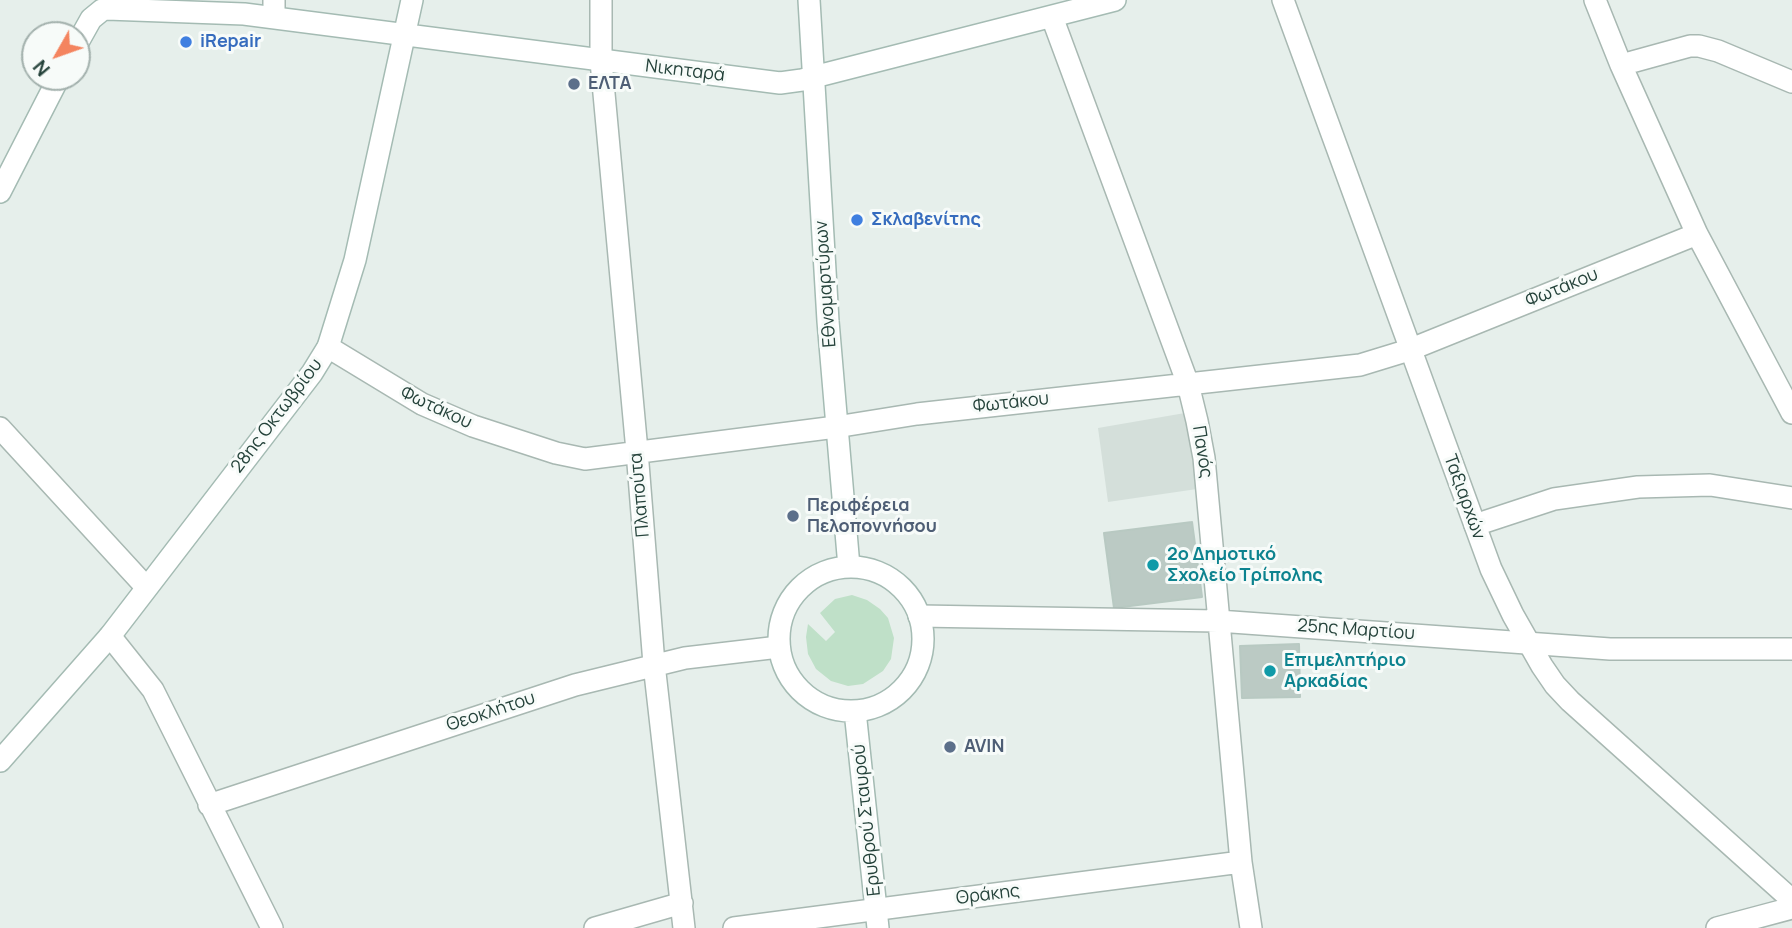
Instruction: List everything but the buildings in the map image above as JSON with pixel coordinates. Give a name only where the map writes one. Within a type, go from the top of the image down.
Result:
[{"type":"street","name":"28ης Οκτωβρίου","points":[[0,761],[110,636],[312,373],[328,347],[355,260],[412,0]]},
{"type":"street","name":"Πλαπούτα","points":[[601,0],[601,61],[654,664],[684,928]]},
{"type":"street","name":"Εθνομαρτύρων","points":[[809,0],[836,427],[849,567]]},
{"type":"street","name":"Νικηταρά","points":[[121,5],[274,8],[406,34],[780,83],[812,78],[1049,8],[1115,0]]},
{"type":"street","name":"Ταξιαρχών","points":[[1283,0],[1491,569],[1530,645],[1555,685],[1570,701],[1792,900]]},
{"type":"street","points":[[1595,0],[1621,65],[1697,234],[1792,413]]},
{"type":"street","points":[[91,21],[99,12],[121,5]]},
{"type":"street","name":"Πανός","points":[[1049,8],[1188,384],[1205,458],[1241,862],[1251,928]]},
{"type":"street","points":[[1621,65],[1690,46],[1699,46],[1718,51],[1792,82]]},
{"type":"street","points":[[2,183],[51,91]]},
{"type":"street","name":"Φωτάκου","points":[[328,347],[422,404],[485,430],[585,460],[918,414],[1360,365],[1409,350],[1697,234]]},
{"type":"street","points":[[0,428],[146,587]]},
{"type":"street","points":[[1475,525],[1553,499],[1638,486],[1710,485],[1792,498]]},
{"type":"street","points":[[849,567],[872,570],[896,583],[909,597],[919,616],[922,651],[912,678],[899,693],[883,704],[855,711],[827,707],[802,693],[785,670],[779,647],[780,621],[794,595],[817,575],[826,571],[849,567]]},
{"type":"street","name":"25ης Μαρτίου","points":[[919,616],[1218,621],[1487,639],[1530,645],[1674,650],[1792,649]]},
{"type":"street","points":[[110,636],[153,690],[272,928]]},
{"type":"street","name":"Θεοκλήτου","points":[[209,805],[575,685],[654,664],[779,647]]},
{"type":"street","name":"Ερυθρού Σταυρού","points":[[855,711],[877,918]]},
{"type":"street","name":"Θράκης","points":[[734,928],[877,918],[1241,862]]},
{"type":"street","points":[[594,928],[682,903]]},
{"type":"street","points":[[1717,928],[1792,908]]},
{"type":"shaded area","points":[[1185,413],[1197,489],[1108,502],[1098,428]]},
{"type":"green space","points":[[852,595],[867,600],[880,609],[888,618],[894,638],[891,659],[883,671],[863,684],[848,686],[831,681],[816,669],[808,654],[806,637],[808,624],[826,641],[835,632],[820,613],[835,599]]},
{"type":"place","name":"iRepair","points":[[186,42]]},
{"type":"place","name":"ΕΛΤΑ","points":[[574,84]]},
{"type":"place","name":"Σκλαβενίτης","points":[[857,220]]},
{"type":"place","name":"Περιφέρεια Πελοποννήσου","points":[[793,516]]},
{"type":"place","name":"2ο Δημοτικό Σχολείο Τρίπολης","points":[[1153,565]]},
{"type":"place","name":"Επιμελητήριο Αρκαδίας","points":[[1270,671]]},
{"type":"place","name":"AVIN","points":[[950,747]]}]
